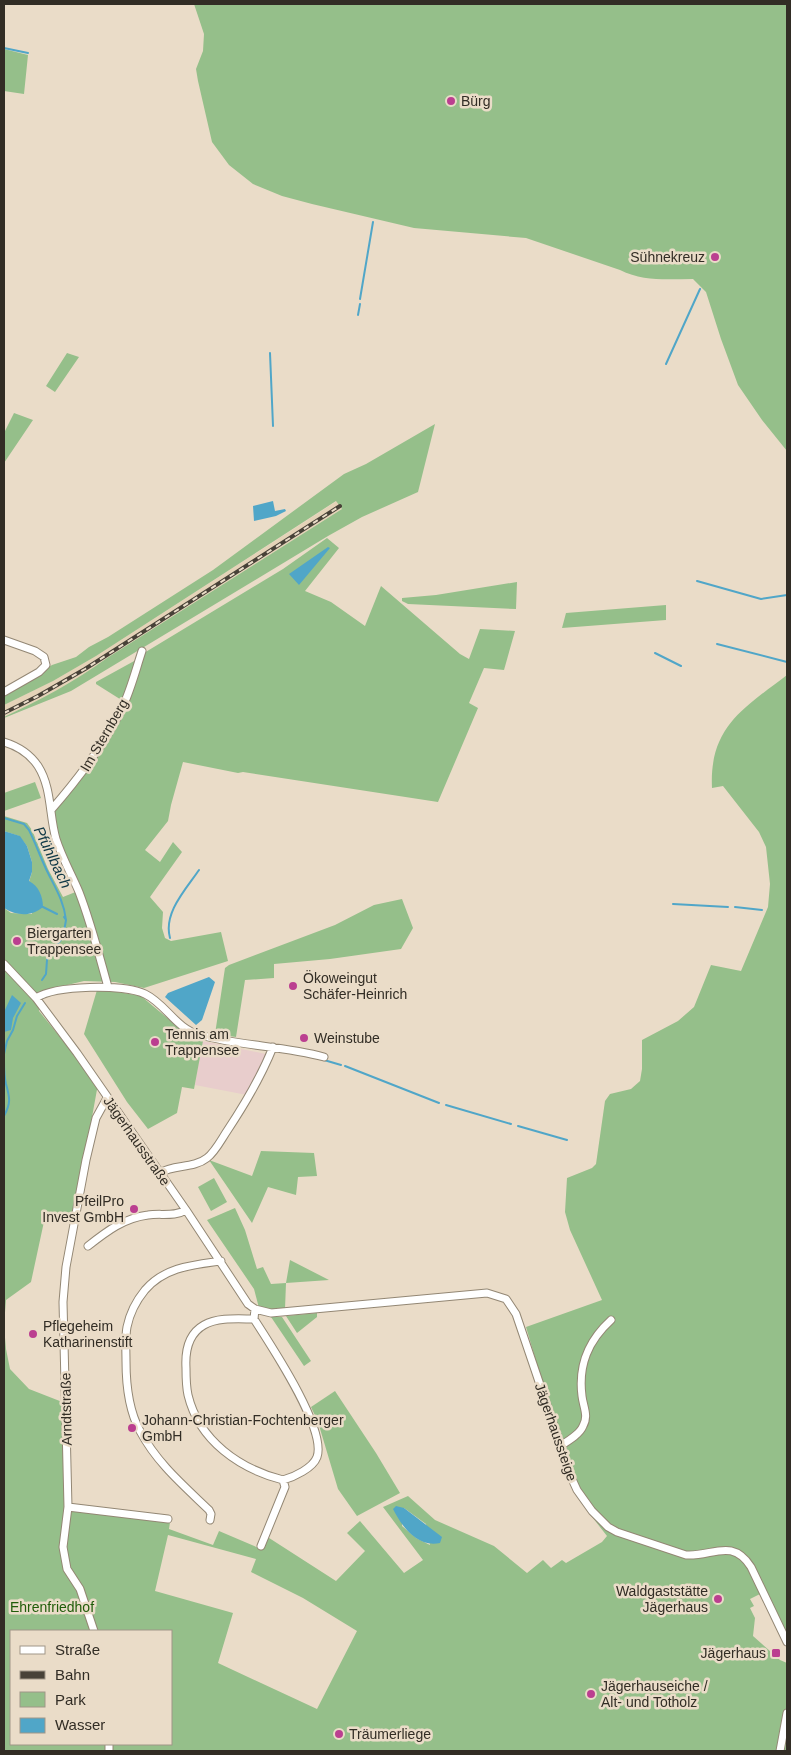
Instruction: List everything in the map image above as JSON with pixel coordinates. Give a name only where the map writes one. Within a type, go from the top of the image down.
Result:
[{"type":"street","points":[[4,640],[35,651],[44,657],[46,664],[39,672],[4,692]]},
{"type":"street","name":"Im Sternberg","points":[[51,810],[77,780],[100,748],[124,705],[142,651]]},
{"type":"street","points":[[4,742],[24,751],[38,767],[46,786],[58,843],[89,922],[108,987]]},
{"type":"street","name":"Jägerhausstraße","points":[[4,964],[36,998],[72,1046],[221,1261],[244,1299],[255,1309]]},
{"type":"street","points":[[36,998],[50,992],[73,988],[108,987],[144,994],[154,1000],[192,1033],[201,1036],[292,1049],[324,1057]]},
{"type":"street","points":[[160,1173],[168,1168],[183,1167],[197,1163],[206,1159],[215,1150],[245,1104],[266,1065],[273,1047]]},
{"type":"street","name":"Arndtstraße","points":[[94,1630],[80,1589],[67,1569],[63,1547],[68,1506],[63,1302],[86,1160],[96,1118],[107,1098]]},
{"type":"street","points":[[88,1246],[120,1223],[133,1218],[148,1215],[180,1214],[186,1210]]},
{"type":"street","points":[[210,1520],[211,1514],[209,1510],[177,1481],[162,1464],[138,1428],[130,1402],[126,1367],[127,1328],[133,1306],[158,1278],[178,1268],[221,1261]]},
{"type":"street","name":"Jägerhaussteige","points":[[255,1309],[271,1313],[487,1293],[506,1299],[516,1314],[560,1446],[572,1478],[584,1501],[600,1520],[617,1532],[686,1555],[696,1556],[717,1550],[737,1552],[746,1559],[787,1642]]},
{"type":"street","points":[[254,1319],[231,1319],[215,1322],[206,1324],[197,1330],[189,1341],[186,1352],[188,1394],[201,1426],[229,1455],[239,1463],[265,1475],[284,1480],[315,1462],[318,1443],[309,1417],[292,1380],[254,1319],[255,1309]]},
{"type":"street","points":[[560,1446],[582,1428],[585,1422],[586,1409],[582,1397],[585,1357],[594,1338],[611,1320]]},
{"type":"street","points":[[261,1546],[285,1488],[284,1480]]},
{"type":"street","points":[[68,1506],[168,1519]]},
{"type":"street","points":[[780,1751],[787,1713]]},
{"type":"shaded area","points":[[337,501],[342,509],[83,675],[40,700],[4,717],[4,705],[53,681],[96,656]]},
{"type":"shaded area","points":[[202,1041],[266,1054],[247,1095],[195,1085]]},
{"type":"green space","points":[[194,4],[787,4],[787,451],[762,420],[738,385],[706,292],[693,279],[656,279],[629,274],[526,238],[414,228],[282,196],[253,184],[229,165],[212,142],[196,69],[203,51],[204,34]]},
{"type":"green space","points":[[4,49],[28,55],[24,94],[4,91]]},
{"type":"green space","points":[[67,353],[79,357],[55,392],[46,386]]},
{"type":"green space","points":[[14,413],[33,420],[4,463],[4,433]]},
{"type":"green space","points":[[435,424],[418,492],[362,517],[328,536],[71,691],[4,718],[82,675],[342,509],[336,501],[96,656],[53,681],[4,705],[4,697],[52,665],[76,657],[213,570],[344,474],[366,464]]},
{"type":"green space","points":[[327,538],[339,548],[305,591],[331,602],[365,626],[381,586],[460,654],[469,659],[480,629],[515,631],[504,670],[484,668],[469,703],[478,708],[438,802],[243,772],[238,773],[183,762],[168,821],[145,850],[160,862],[173,842],[182,852],[150,897],[163,912],[162,928],[165,938],[171,941],[221,932],[228,961],[144,988],[115,982],[84,981],[38,992],[39,1011],[98,1084],[73,1222],[45,1217],[31,1282],[6,1300],[4,1325],[4,908],[11,913],[32,914],[29,882],[32,862],[27,846],[19,836],[4,831],[4,816],[27,823],[63,897],[78,891],[58,845],[49,806],[61,796],[82,771],[123,701],[96,684],[96,682],[136,660],[144,653],[283,569]]},
{"type":"green space","points":[[517,582],[516,609],[408,604],[402,601],[402,598],[436,595]]},
{"type":"green space","points":[[666,605],[666,620],[562,628],[566,613]]},
{"type":"green space","name":"Ehrenfriedhof","points":[[787,675],[787,1646],[760,1594],[750,1599],[754,1606],[750,1608],[755,1618],[753,1636],[780,1660],[787,1663],[787,1751],[4,1751],[4,1326],[10,1369],[29,1389],[70,1405],[71,1505],[171,1516],[169,1529],[213,1545],[219,1531],[261,1549],[266,1536],[336,1581],[365,1551],[347,1533],[360,1521],[404,1573],[423,1560],[383,1507],[408,1496],[435,1520],[494,1546],[527,1573],[543,1560],[551,1568],[562,1560],[566,1563],[602,1542],[607,1536],[589,1513],[573,1487],[526,1327],[602,1300],[570,1230],[565,1212],[567,1178],[592,1168],[596,1164],[605,1101],[610,1094],[631,1089],[640,1081],[642,1040],[678,1021],[694,1007],[711,965],[741,971],[768,907],[770,884],[766,847],[759,832],[723,786],[712,788],[716,749],[723,734],[732,721],[757,698]],"holes":[[[404,1508],[426,1524],[430,1545],[416,1538],[402,1526]],[[168,1535],[256,1559],[251,1572],[303,1598],[357,1631],[317,1709],[218,1663],[233,1613],[155,1591]]]},
{"type":"green space","points":[[35,782],[41,798],[4,811],[4,793]]},
{"type":"green space","points":[[402,899],[413,928],[401,949],[330,959],[274,964],[274,978],[245,980],[236,1037],[215,1034],[225,968],[229,965],[335,925],[374,905]]},
{"type":"green space","points":[[97,990],[141,996],[178,1027],[203,1041],[194,1089],[182,1087],[177,1113],[148,1129],[127,1102],[84,1034]]},
{"type":"green space","points":[[261,1151],[314,1153],[317,1176],[298,1177],[296,1195],[268,1187],[252,1223],[209,1160],[252,1176]]},
{"type":"green space","points":[[214,1178],[227,1202],[211,1211],[198,1187]]},
{"type":"green space","points":[[235,1208],[245,1230],[257,1269],[263,1267],[271,1284],[286,1283],[285,1309],[272,1311],[259,1308],[254,1289],[207,1220]]},
{"type":"green space","points":[[290,1260],[329,1280],[286,1283]]},
{"type":"green space","points":[[317,1313],[317,1317],[297,1333],[286,1316]]},
{"type":"green space","points":[[271,1317],[282,1317],[311,1361],[304,1366]]},
{"type":"green space","points":[[335,1391],[400,1493],[357,1516],[338,1489],[318,1422],[311,1407]]},
{"type":"water","points":[[273,501],[275,511],[285,509],[286,511],[276,516],[254,521],[253,506]]},
{"type":"water","points":[[328,547],[330,548],[299,585],[289,574]]},
{"type":"water","points":[[4,831],[20,836],[27,846],[32,862],[32,872],[29,881],[38,889],[43,907],[29,914],[14,913],[4,908]]},
{"type":"water","points":[[209,977],[215,982],[202,1020],[196,1025],[165,997],[168,993]]},
{"type":"water","points":[[12,995],[21,1003],[13,1018],[11,1030],[4,1032],[4,1012]]},
{"type":"water","points":[[396,1506],[404,1508],[442,1537],[440,1543],[432,1544],[425,1542],[412,1535],[393,1509]]},
{"type":"waterway","points":[[4,48],[28,53]]},
{"type":"waterway","points":[[360,299],[373,222]]},
{"type":"waterway","points":[[666,364],[700,289]]},
{"type":"waterway","points":[[358,315],[360,304]]},
{"type":"waterway","points":[[270,353],[273,426]]},
{"type":"waterway","points":[[697,581],[761,599],[787,595]]},
{"type":"waterway","points":[[717,644],[787,662]]},
{"type":"waterway","points":[[655,653],[681,666]]},
{"type":"waterway","name":"Pfühlbach","points":[[4,818],[24,824],[29,830],[59,896],[66,920]]},
{"type":"waterway","points":[[170,938],[169,929],[173,911],[182,893],[199,870]]},
{"type":"waterway","points":[[673,904],[728,907]]},
{"type":"waterway","points":[[43,907],[57,914]]},
{"type":"waterway","points":[[735,907],[762,910]]},
{"type":"waterway","points":[[42,980],[46,974],[47,960],[63,937],[66,920],[64,917]]},
{"type":"waterway","points":[[4,1054],[17,1016],[25,1003]]},
{"type":"waterway","points":[[4,1059],[9,1100],[4,1116]]},
{"type":"waterway","points":[[324,1060],[341,1065]]},
{"type":"waterway","points":[[345,1066],[439,1103]]},
{"type":"waterway","points":[[446,1105],[511,1124]]},
{"type":"waterway","points":[[518,1126],[567,1140]]},
{"type":"railway","points":[[4,713],[85,669],[340,506]]},
{"type":"place","name":"Bürg","points":[[451,101]]},
{"type":"place","name":"Sühnekreuz","points":[[715,257]]},
{"type":"place","name":"Biergarten Trappensee","points":[[17,941]]},
{"type":"place","name":"Ökoweingut Schäfer-Heinrich","points":[[293,986]]},
{"type":"place","name":"Weinstube","points":[[304,1038]]},
{"type":"place","name":"Tennis am Trappensee","points":[[155,1042]]},
{"type":"place","name":"PfeilPro Invest GmbH","points":[[134,1209]]},
{"type":"place","name":"Pflegeheim Katharinenstift","points":[[33,1334]]},
{"type":"place","name":"Johann-Christian-Fochtenberger GmbH","points":[[132,1428]]},
{"type":"place","name":"Waldgaststätte Jägerhaus","points":[[718,1599]]},
{"type":"place","name":"Jägerhaus","points":[[776,1653]]},
{"type":"place","name":"Jägerhauseiche / Alt- und Totholz","points":[[591,1694]]},
{"type":"place","name":"Träumerliege","points":[[339,1734]]}]
